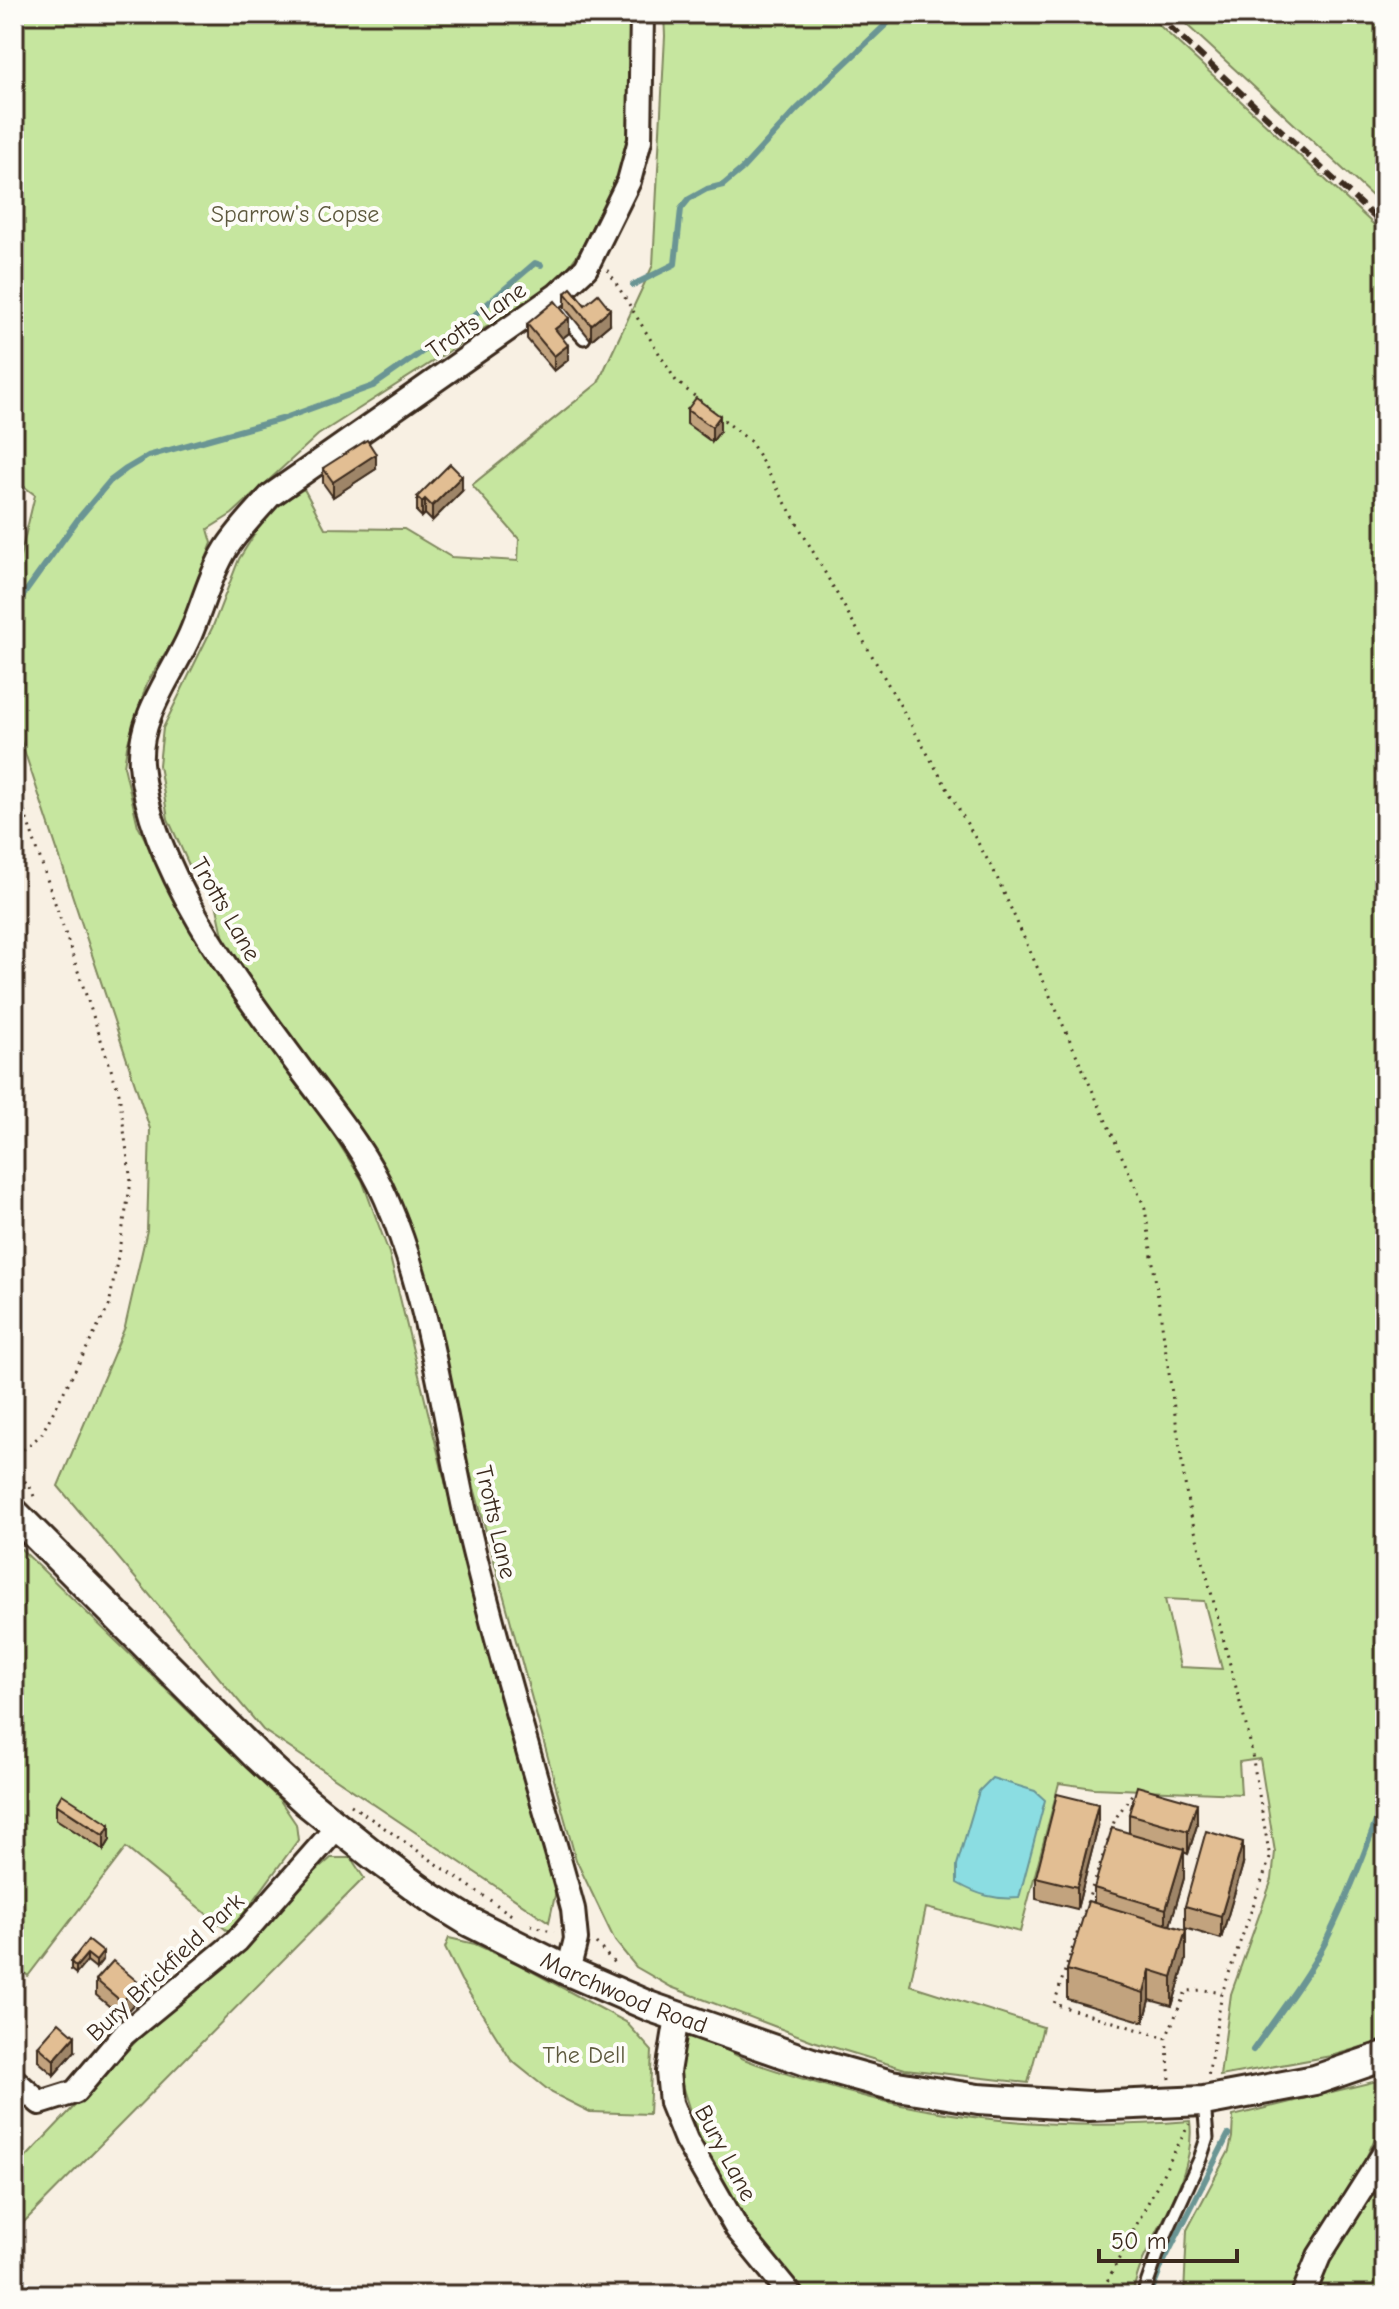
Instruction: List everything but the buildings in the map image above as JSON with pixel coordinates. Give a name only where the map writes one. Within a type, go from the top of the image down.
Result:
[{"type":"street","name":"Trotts Lane","points":[[568,1971],[576,1939],[573,1909],[470,1536],[410,1263],[374,1173],[356,1143],[260,1015],[215,946],[170,867],[146,799],[141,760],[146,729],[159,693],[187,641],[224,551],[240,529],[270,496],[550,300],[586,268],[629,181],[640,140],[642,14]]},
{"type":"street","name":"Marchwood Road","points":[[28,1512],[257,1756],[342,1814],[431,1898],[470,1922],[568,1971],[677,2017],[812,2063],[891,2085],[978,2099],[1089,2106],[1204,2101],[1315,2080],[1385,2056]]},
{"type":"street","name":"Bury Brickfield Park","points":[[14,2080],[40,2103],[75,2092],[124,2034],[237,1941],[342,1814]]},
{"type":"street","name":"Bury Lane","points":[[677,2017],[668,2072],[671,2103],[686,2140],[737,2229],[791,2295]]},
{"type":"street","points":[[1303,2295],[1319,2256],[1385,2152]]},
{"type":"lane","points":[[550,300],[584,338]]},
{"type":"lane","points":[[1143,2295],[1161,2244],[1207,2138],[1204,2101]]},
{"type":"path","points":[[597,249],[624,299],[676,381],[751,442],[995,873],[1145,1208],[1188,1504],[1249,1737],[1270,1858],[1222,1993],[1204,2101],[1190,2121],[1100,2295]]},
{"type":"path","points":[[14,781],[119,1093],[131,1182],[109,1306],[41,1435],[14,1457]]},
{"type":"path","points":[[14,1469],[30,1487],[28,1512]]},
{"type":"path","points":[[1135,1790],[1115,1819],[1054,2004],[1166,2038]]},
{"type":"path","points":[[342,1814],[517,1918]]},
{"type":"path","points":[[526,1922],[576,1939],[596,1942],[616,1966]]},
{"type":"path","points":[[1172,2103],[1166,2038],[1186,1991],[1222,1993]]},
{"type":"green space","name":"Sparrow's Copse","points":[[14,14],[632,14],[628,133],[621,170],[580,251],[549,287],[318,435],[232,514],[208,529],[212,543],[177,635],[147,683],[127,746],[124,766],[138,826],[206,955],[314,1104],[362,1180],[389,1253],[456,1526],[556,1891],[549,1922],[263,1730],[58,1486],[125,1327],[147,1230],[150,1129],[14,720],[14,572],[35,495],[14,479]]},
{"type":"green space","points":[[664,14],[1147,14],[1385,235],[1385,2040],[1331,2056],[1220,2076],[1231,1994],[1272,1879],[1275,1852],[1260,1759],[1239,1762],[1241,1794],[1094,1788],[1059,1783],[1020,1932],[926,1908],[910,1985],[1043,2027],[1028,2083],[905,2069],[813,2041],[671,1987],[636,1967],[615,1941],[576,1860],[472,1480],[409,1220],[386,1174],[226,949],[216,903],[189,865],[168,819],[159,765],[163,728],[213,626],[239,559],[269,511],[304,489],[325,528],[404,529],[451,557],[518,561],[519,539],[472,485],[598,383],[653,265]],"holes":[[[1165,1599],[1204,1601],[1222,1669],[1180,1667]]]},
{"type":"green space","points":[[1175,14],[1385,14],[1385,208]]},
{"type":"green space","points":[[14,1542],[279,1799],[296,1824],[298,1840],[230,1933],[126,1848],[28,1976],[14,1963]]},
{"type":"green space","points":[[331,1858],[351,1858],[364,1878],[14,2232],[14,2170],[158,2018],[233,1955]]},
{"type":"green space","name":"The Dell","points":[[449,1938],[475,1944],[518,1964],[626,2022],[652,2051],[649,2114],[590,2112],[552,2093],[511,2060],[461,1980],[445,1948]]},
{"type":"green space","points":[[688,2034],[703,2038],[744,2059],[820,2084],[865,2097],[957,2115],[1097,2125],[1190,2121],[1191,2139],[1183,2175],[1141,2264],[1132,2295],[808,2295],[767,2253],[749,2228],[704,2148],[682,2086],[675,2044]]},
{"type":"green space","points":[[1385,2079],[1385,2116],[1296,2295],[1184,2295],[1187,2230],[1229,2151],[1233,2116]]},
{"type":"green space","points":[[1385,2173],[1385,2295],[1317,2295],[1331,2258]]},
{"type":"water","points":[[992,1778],[1035,1791],[1045,1800],[1019,1898],[987,1896],[957,1883],[957,1865],[979,1791]]},
{"type":"waterway","points":[[633,285],[675,264],[681,209],[689,199],[723,185],[742,169],[797,109],[897,14]]},
{"type":"waterway","points":[[14,608],[78,519],[110,481],[126,469],[148,456],[282,419],[373,386],[472,317],[535,263],[541,265]]},
{"type":"waterway","points":[[1253,2050],[1301,1983],[1326,1941],[1358,1870],[1385,1796]]},
{"type":"waterway","points":[[1150,2295],[1228,2135]]},
{"type":"railway","points":[[1156,14],[1385,227]]}]
